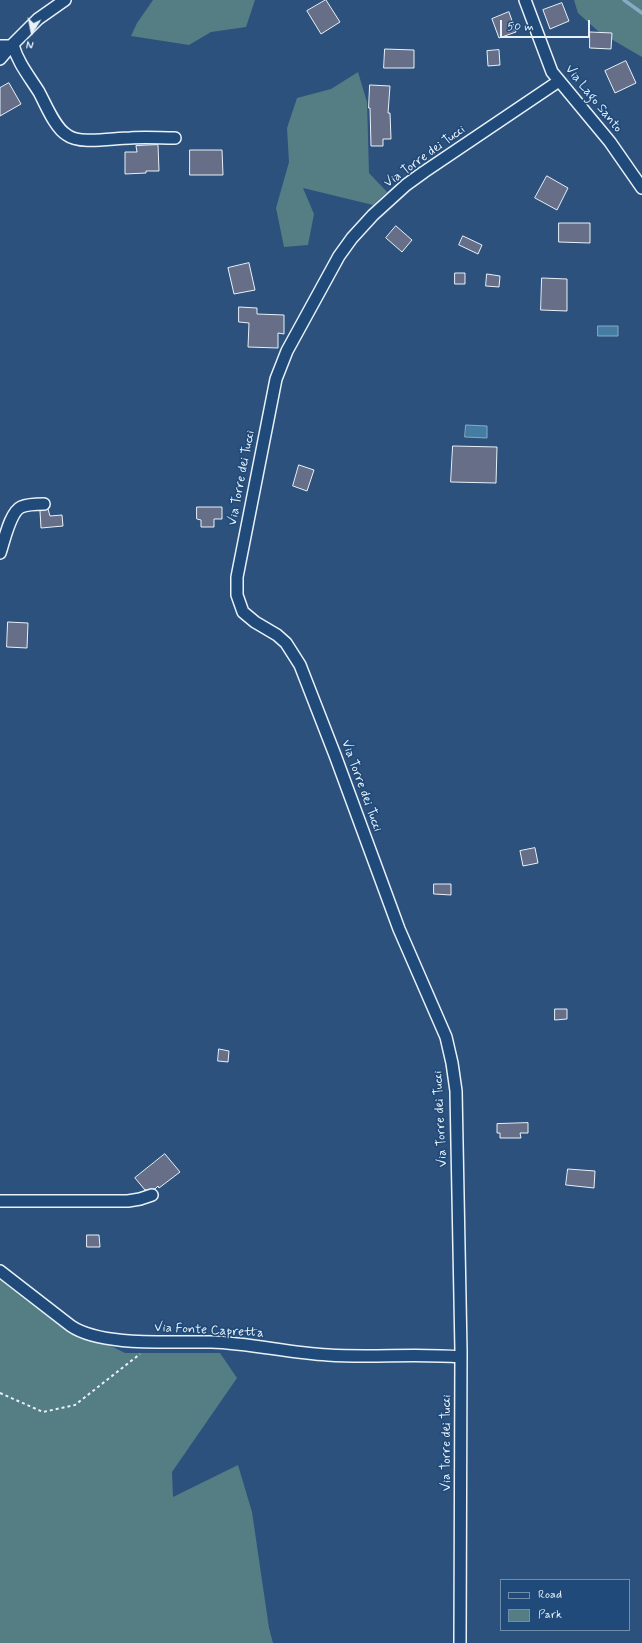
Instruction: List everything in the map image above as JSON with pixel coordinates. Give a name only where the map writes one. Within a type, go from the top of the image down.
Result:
[{"type":"street","points":[[0,59],[8,46],[38,19],[64,0]]},
{"type":"street","name":"Via Lago Santo","points":[[525,0],[547,62],[559,81],[610,142],[642,188]]},
{"type":"street","points":[[8,46],[37,90],[59,128],[72,139],[175,138]]},
{"type":"street","name":"Via Torre dei Tucci","points":[[460,1643],[461,1357],[456,1091],[452,1063],[446,1037],[398,929],[335,755],[300,665],[286,643],[277,635],[255,622],[243,612],[237,595],[237,577],[276,379],[287,351],[339,256],[352,238],[373,215],[406,185],[559,81]]},
{"type":"street","points":[[0,553],[7,530],[16,511],[20,507],[27,505],[44,504]]},
{"type":"street","points":[[0,1201],[128,1201],[152,1195]]},
{"type":"street","name":"Via Fonte Capretta","points":[[0,1271],[71,1326],[84,1333],[102,1338],[156,1342],[234,1344],[328,1356],[461,1357]]},
{"type":"path","points":[[0,1393],[43,1412],[75,1405],[156,1342]]},
{"type":"green space","points":[[153,0],[255,0],[246,27],[211,32],[189,45],[131,36],[137,23]]},
{"type":"green space","points":[[574,0],[642,0],[642,57],[599,32],[578,13]]},
{"type":"green space","points":[[358,72],[367,102],[369,173],[387,192],[373,205],[303,188],[314,214],[308,245],[284,247],[276,208],[289,162],[287,128],[297,98],[331,89]]},
{"type":"green space","points":[[0,1274],[47,1314],[125,1353],[220,1353],[237,1378],[172,1472],[173,1497],[238,1465],[252,1512],[269,1628],[273,1643],[0,1643]]},
{"type":"water","points":[[598,326],[618,326],[618,336],[598,336]]},
{"type":"water","points":[[466,425],[487,426],[487,438],[465,437]]},
{"type":"building","points":[[326,0],[340,22],[321,34],[307,11]]},
{"type":"building","points":[[562,3],[569,21],[550,29],[543,10]]},
{"type":"building","points":[[509,12],[516,32],[499,38],[492,19]]},
{"type":"building","points":[[590,32],[612,33],[611,49],[590,48]]},
{"type":"building","points":[[385,49],[414,50],[414,68],[384,68]]},
{"type":"building","points":[[499,50],[500,65],[488,66],[487,51]]},
{"type":"building","points":[[626,61],[636,83],[615,93],[605,71]]},
{"type":"building","points":[[9,83],[21,104],[0,116],[0,88]]},
{"type":"building","points":[[370,85],[390,86],[388,113],[390,113],[391,139],[383,139],[383,146],[371,146],[369,108]]},
{"type":"building","points":[[158,145],[159,171],[125,174],[125,152],[137,152],[136,146]]},
{"type":"building","points":[[190,150],[222,150],[223,175],[190,175]]},
{"type":"building","points":[[547,176],[568,188],[557,210],[535,198]]},
{"type":"building","points":[[559,223],[590,223],[590,243],[559,242]]},
{"type":"building","points":[[396,226],[412,240],[402,252],[386,238]]},
{"type":"building","points":[[463,236],[482,245],[478,254],[459,245]]},
{"type":"building","points":[[249,263],[255,290],[234,294],[228,268]]},
{"type":"building","points":[[455,273],[465,273],[465,284],[455,284]]},
{"type":"building","points":[[487,274],[500,276],[499,287],[486,286]]},
{"type":"building","points":[[542,278],[567,279],[567,311],[541,310]]},
{"type":"building","points":[[239,307],[257,308],[257,314],[284,315],[284,334],[278,333],[278,348],[248,347],[249,323],[239,322]]},
{"type":"building","points":[[453,446],[497,447],[496,483],[451,482]]},
{"type":"building","points":[[299,465],[314,470],[307,491],[293,486]]},
{"type":"building","points":[[197,507],[222,507],[222,519],[214,519],[214,527],[201,527],[201,520],[197,519]]},
{"type":"building","points":[[48,509],[50,516],[62,515],[63,526],[41,528],[40,511]]},
{"type":"building","points":[[8,622],[28,623],[27,648],[7,647]]},
{"type":"building","points":[[535,848],[538,863],[523,866],[520,851]]},
{"type":"building","points":[[434,884],[451,884],[451,895],[434,894]]},
{"type":"building","points":[[555,1009],[567,1009],[567,1019],[555,1020]]},
{"type":"building","points":[[219,1049],[229,1051],[228,1062],[218,1061]]},
{"type":"building","points":[[528,1123],[528,1133],[520,1133],[521,1138],[500,1138],[500,1133],[497,1133],[497,1124]]},
{"type":"building","points":[[165,1154],[180,1172],[159,1188],[158,1186],[155,1189],[145,1190],[135,1178]]},
{"type":"building","points":[[568,1169],[595,1171],[594,1188],[566,1185]]},
{"type":"building","points":[[87,1235],[99,1235],[100,1247],[87,1247]]},
{"type":"waterway","points":[[624,0],[642,13]]}]
